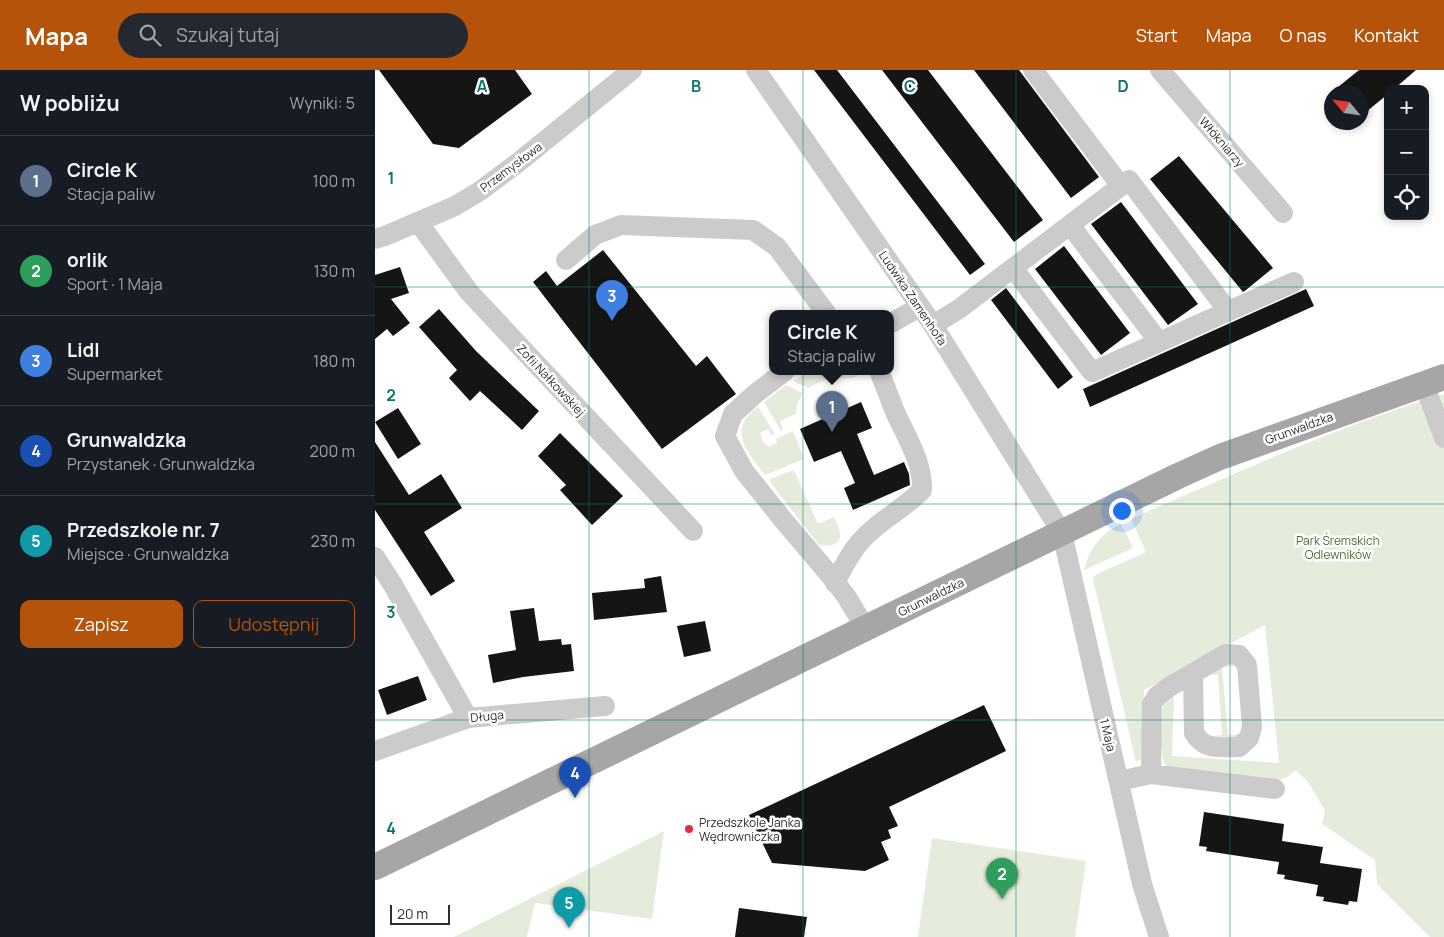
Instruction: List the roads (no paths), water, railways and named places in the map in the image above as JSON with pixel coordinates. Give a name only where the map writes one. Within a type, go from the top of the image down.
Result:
[{"type":"main road","name":"Grunwaldzka","points":[[375,867],[1178,476],[1220,457],[1434,380]]},
{"type":"street","name":"Przemysłowa","points":[[375,239],[455,206],[480,191],[520,162],[632,70]]},
{"type":"street","name":"Ludwika Zamenhofa","points":[[756,70],[933,325],[1062,533]]},
{"type":"street","points":[[1033,70],[1121,186]]},
{"type":"street","name":"Włókniarzy","points":[[1160,70],[1283,213]]},
{"type":"street","points":[[933,325],[959,309],[1129,180],[1229,311]]},
{"type":"street","name":"Zofii Nałkowskiej","points":[[418,222],[469,292],[693,531]]},
{"type":"street","points":[[566,260],[595,235],[621,225],[753,230],[777,247],[824,310]]},
{"type":"street","points":[[1070,225],[1159,342]]},
{"type":"street","points":[[1013,268],[1092,372],[1294,282]]},
{"type":"street","points":[[894,320],[920,306]]},
{"type":"street","points":[[780,375],[733,414],[725,436],[744,470],[846,596],[866,629]]},
{"type":"street","points":[[835,583],[845,563],[860,542],[911,502],[922,490],[922,478],[914,453],[881,375]]},
{"type":"street","points":[[1434,380],[1444,438]]},
{"type":"street","name":"1 Maja","points":[[1062,533],[1143,884],[1159,937]]},
{"type":"street","points":[[375,557],[393,585],[468,718]]},
{"type":"street","points":[[1151,774],[1152,704],[1157,696],[1193,673],[1226,654],[1239,655],[1247,665],[1252,727],[1249,738],[1239,747],[1208,747],[1199,741],[1194,733],[1193,673]]},
{"type":"street","name":"Długa","points":[[375,751],[468,718],[605,706]]},
{"type":"street","points":[[1119,781],[1151,774],[1275,789]]},
{"type":"place","name":"Lidl","points":[[612,321]]},
{"type":"place","name":"Circle K","points":[[832,432]]},
{"type":"place","name":"Grunwaldzka","points":[[575,798]]},
{"type":"place","name":"Przedszkole Janka Wędrowniczka","points":[[689,829]]},
{"type":"place","name":"orlik","points":[[1002,899]]},
{"type":"place","name":"Przedszkole nr. 7","points":[[569,928]]},
{"type":"park label","name":"Park Śremskich Odlewników","points":[[1338,547]]}]
